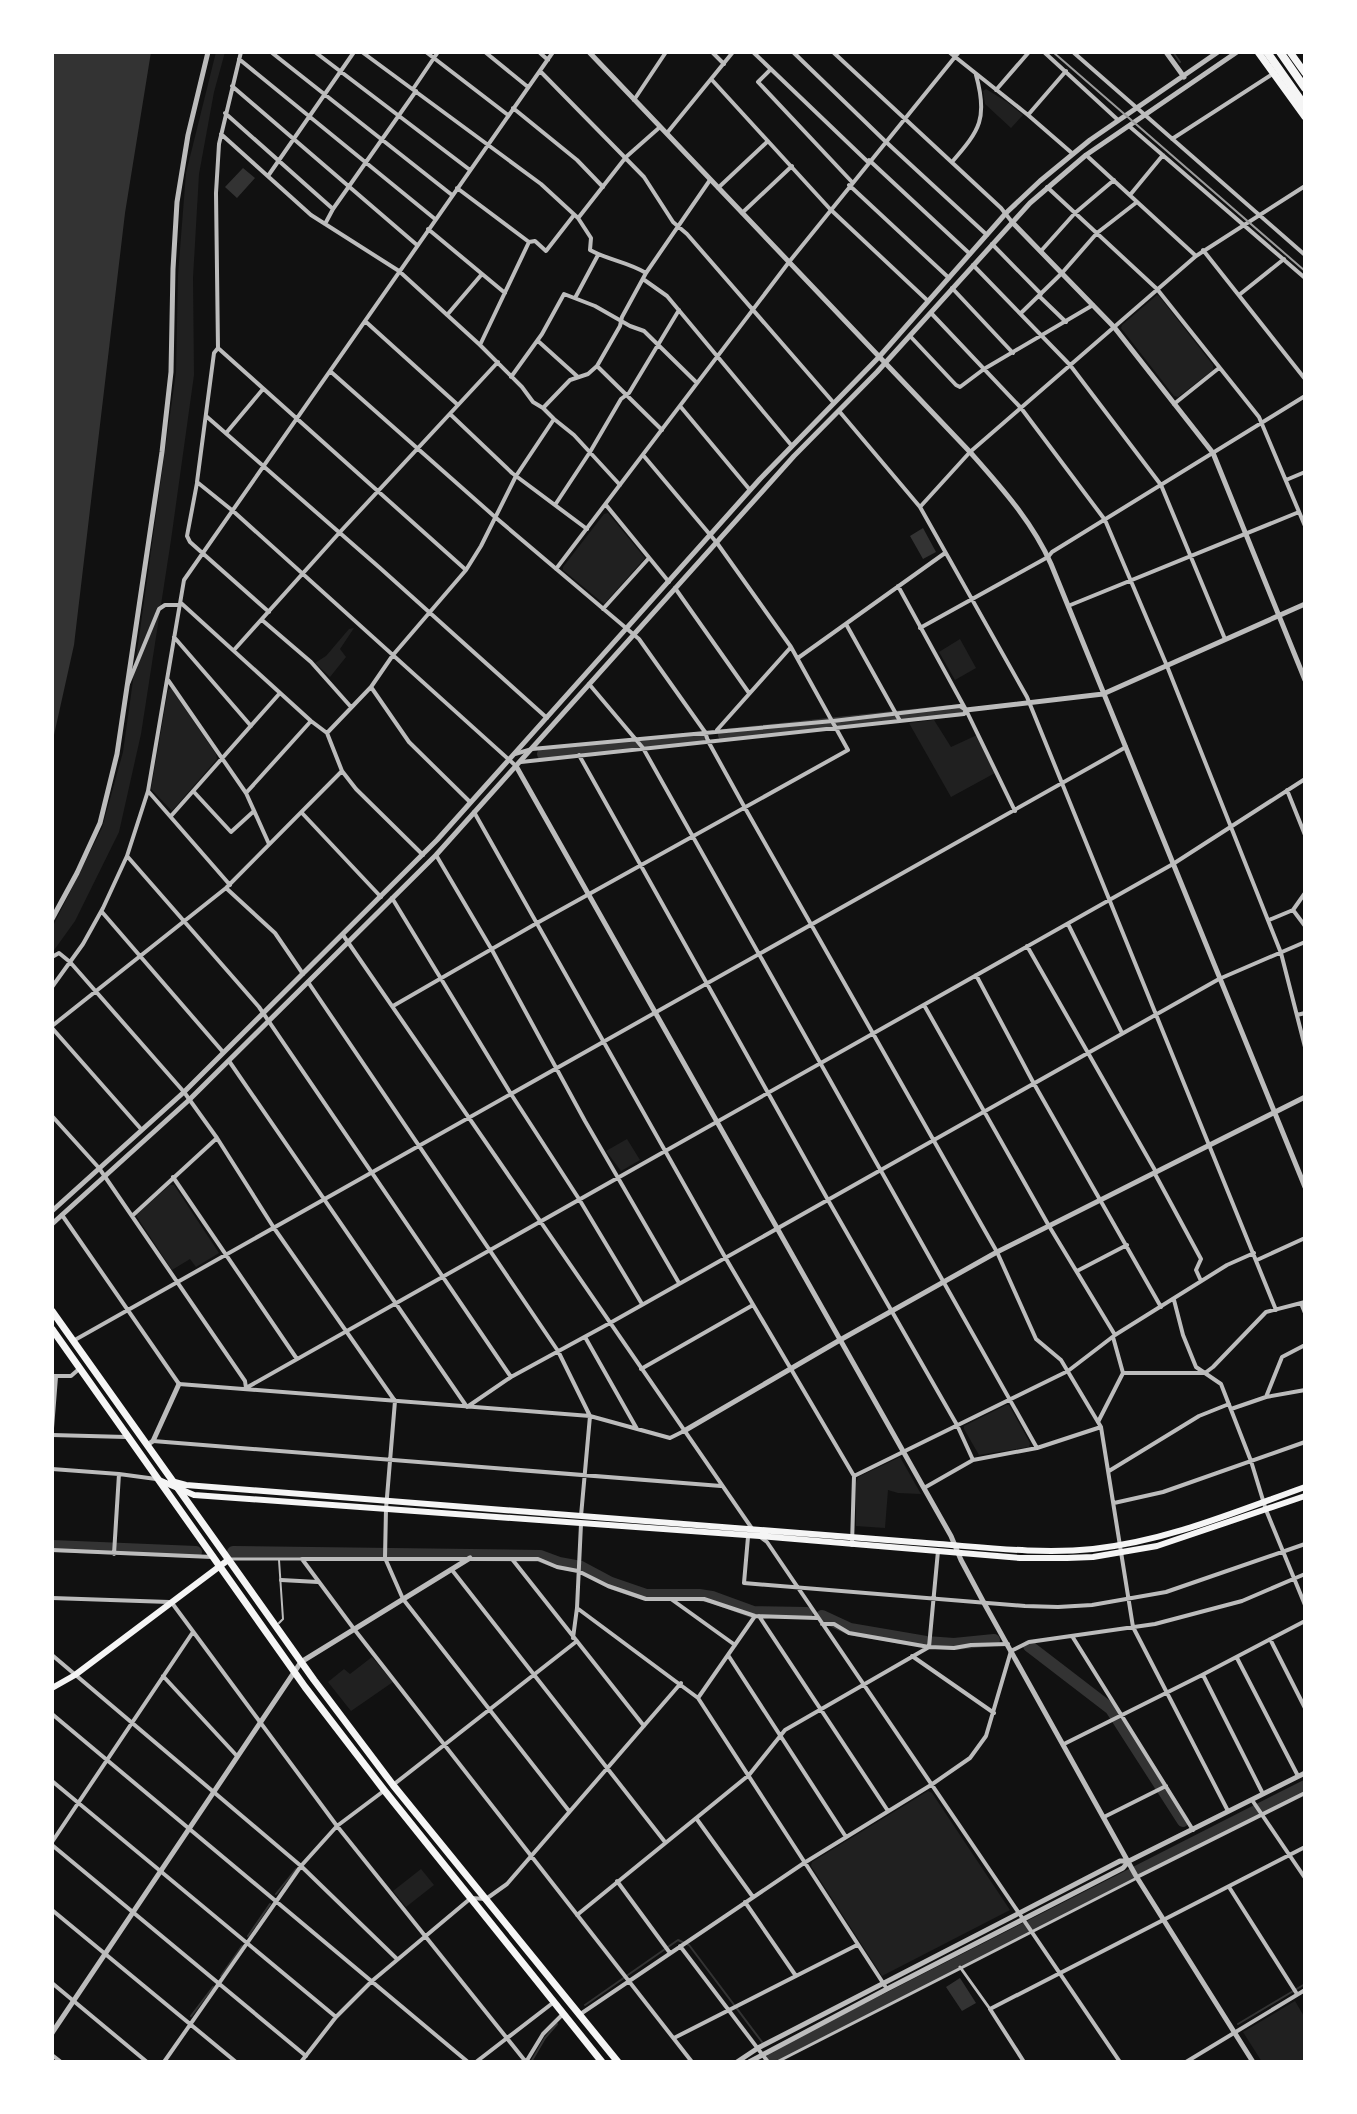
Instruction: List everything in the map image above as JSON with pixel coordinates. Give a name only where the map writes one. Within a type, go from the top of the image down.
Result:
[{"type":"highway","points":[[1258,52],[1305,117]]},
{"type":"highway","points":[[1267,52],[1305,106]]},
{"type":"highway","points":[[1280,52],[1305,88]]},
{"type":"highway","points":[[1290,52],[1305,73]]},
{"type":"highway","points":[[52,1311],[150,1443],[174,1484],[274,1625],[393,1785],[618,2062]]},
{"type":"highway","points":[[52,1329],[294,1673],[602,2062]]},
{"type":"main road","points":[[156,1479],[174,1484],[386,1505],[748,1537],[956,1549],[1020,1558],[1067,1558],[1157,1546],[1305,1496]]},
{"type":"main road","points":[[1120,1549],[1196,1527],[1305,1487]]},
{"type":"main road","points":[[581,1520],[751,1528],[938,1551],[956,1549]]},
{"type":"main road","points":[[52,1688],[75,1675],[228,1560]]},
{"type":"street","points":[[52,919],[100,823],[117,754],[171,372],[177,202],[188,135],[208,52]]},
{"type":"street","points":[[241,52],[221,134],[216,193],[218,348],[214,353],[187,536],[269,612]]},
{"type":"street","points":[[271,52],[452,195]]},
{"type":"street","points":[[315,52],[470,170]]},
{"type":"street","points":[[268,176],[354,52]]},
{"type":"street","points":[[362,52],[541,184],[576,216],[591,238],[590,250],[646,273]]},
{"type":"street","points":[[426,52],[508,115]]},
{"type":"street","points":[[325,224],[399,116],[438,52]]},
{"type":"street","points":[[485,52],[528,87]]},
{"type":"street","points":[[539,52],[548,60]]},
{"type":"street","points":[[52,987],[101,911],[127,856],[148,791],[184,580],[553,52]]},
{"type":"street","points":[[589,52],[970,452],[1013,502],[1048,557],[1305,1187]]},
{"type":"street","points":[[634,100],[666,52]]},
{"type":"street","points":[[712,52],[724,64]]},
{"type":"street","points":[[667,133],[733,52]]},
{"type":"street","points":[[753,52],[970,254]]},
{"type":"street","points":[[793,52],[987,235]]},
{"type":"street","points":[[833,52],[1006,213],[1114,327],[1213,453],[1305,680]]},
{"type":"street","points":[[949,52],[957,54],[975,73],[1073,154]]},
{"type":"street","points":[[996,90],[1029,52]]},
{"type":"street","points":[[1044,52],[1118,120]]},
{"type":"street","points":[[1073,52],[1305,255]]},
{"type":"street","points":[[1166,52],[1189,84]]},
{"type":"street","points":[[54,1206],[184,1092],[423,855],[751,490],[879,357],[1006,213],[1073,154],[1218,52]]},
{"type":"street","points":[[52,1224],[189,1100],[436,855],[794,456],[885,363],[1047,187],[1086,155],[1237,52]]},
{"type":"street","points":[[556,569],[830,209],[957,54]]},
{"type":"street","points":[[239,59],[435,219]]},
{"type":"street","points":[[771,69],[758,82],[851,184],[949,278]]},
{"type":"street","points":[[540,71],[644,177],[673,222],[687,234],[833,402]]},
{"type":"street","points":[[1028,115],[1066,71]]},
{"type":"street","points":[[952,162],[978,129],[982,102],[975,73]]},
{"type":"street","points":[[1172,139],[1274,73]]},
{"type":"street","points":[[712,80],[830,209],[928,301]]},
{"type":"street","points":[[232,86],[417,245]]},
{"type":"street","points":[[513,108],[577,160],[603,187]]},
{"type":"street","points":[[225,113],[333,209]]},
{"type":"street","points":[[1129,126],[1305,278]]},
{"type":"street","points":[[457,188],[529,242],[535,241],[546,251],[626,157],[660,127]]},
{"type":"street","points":[[221,134],[311,215],[399,271],[498,362],[533,402],[574,435],[620,485]]},
{"type":"street","points":[[718,188],[768,141]]},
{"type":"street","points":[[1086,155],[1196,256]]},
{"type":"street","points":[[1130,195],[1163,155]]},
{"type":"street","points":[[742,213],[792,166]]},
{"type":"street","points":[[543,408],[570,380],[588,374],[597,366],[646,273],[710,180]]},
{"type":"street","points":[[1041,251],[1075,213],[1114,180]]},
{"type":"street","points":[[920,507],[970,452],[1203,250],[1305,186]]},
{"type":"street","points":[[1047,187],[1157,289],[1261,420],[1305,526]]},
{"type":"street","points":[[1020,314],[1097,233],[1137,202]]},
{"type":"street","points":[[428,229],[505,293]]},
{"type":"street","points":[[480,345],[529,242]]},
{"type":"street","points":[[992,244],[1066,322]]},
{"type":"street","points":[[1203,250],[1305,379]]},
{"type":"street","points":[[575,298],[598,255]]},
{"type":"street","points":[[1239,295],[1284,259]]},
{"type":"street","points":[[973,265],[1070,365],[1161,485],[1225,639]]},
{"type":"street","points":[[447,315],[482,274]]},
{"type":"street","points":[[643,279],[667,296],[792,446]]},
{"type":"street","points":[[952,288],[1013,353]]},
{"type":"street","points":[[511,377],[538,340],[564,294],[644,331],[697,383]]},
{"type":"street","points":[[910,336],[960,387],[984,369],[1093,305]]},
{"type":"street","points":[[555,505],[679,310]]},
{"type":"street","points":[[931,313],[1021,408],[1105,520],[1269,920],[1281,953],[1305,1047]]},
{"type":"street","points":[[365,321],[458,405]]},
{"type":"street","points":[[538,340],[578,377]]},
{"type":"street","points":[[218,348],[466,570]]},
{"type":"street","points":[[234,650],[498,362]]},
{"type":"street","points":[[597,366],[662,430]]},
{"type":"street","points":[[1174,404],[1220,368]]},
{"type":"street","points":[[330,371],[639,639],[705,732],[997,1252],[1036,1339],[1061,1360],[1100,1425],[1133,1627],[1228,1811]]},
{"type":"street","points":[[227,432],[263,389]]},
{"type":"street","points":[[920,628],[1048,557],[1261,420],[1305,396]]},
{"type":"street","points":[[680,406],[751,490]]},
{"type":"street","points":[[839,411],[920,507],[1029,702],[1276,1310]]},
{"type":"street","points":[[450,414],[517,479],[587,529]]},
{"type":"street","points":[[206,416],[547,718]]},
{"type":"street","points":[[327,733],[371,687],[393,655],[466,570],[554,419]]},
{"type":"street","points":[[393,1006],[848,750],[791,647],[717,543],[643,455]]},
{"type":"street","points":[[1286,480],[1305,472]]},
{"type":"street","points":[[197,482],[518,764],[924,1488],[984,1603],[1132,1869],[1253,2062]]},
{"type":"street","points":[[606,505],[669,582]]},
{"type":"street","points":[[1068,607],[1299,512]]},
{"type":"street","points":[[798,658],[945,553]]},
{"type":"street","points":[[603,609],[649,558]]},
{"type":"street","points":[[898,586],[966,710],[1015,811]]},
{"type":"street","points":[[675,588],[749,693]]},
{"type":"street","points":[[126,685],[159,609],[165,605],[180,604],[327,733],[342,771],[356,789],[423,855]]},
{"type":"street","points":[[515,754],[532,749],[708,741],[898,718],[960,706],[966,710],[1103,694],[1305,604]]},
{"type":"street","points":[[262,620],[311,662],[351,707]]},
{"type":"street","points":[[846,624],[898,718]]},
{"type":"street","points":[[173,636],[251,726]]},
{"type":"street","points":[[715,732],[791,647]]},
{"type":"street","points":[[167,678],[246,793],[269,844]]},
{"type":"street","points":[[589,684],[640,744],[1037,1448]]},
{"type":"street","points":[[371,687],[409,742],[470,802]]},
{"type":"street","points":[[171,816],[280,693]]},
{"type":"street","points":[[246,793],[311,721]]},
{"type":"street","points":[[518,764],[705,732],[834,725]]},
{"type":"street","points":[[73,1341],[1126,747]]},
{"type":"street","points":[[579,755],[957,1425],[973,1460]]},
{"type":"street","points":[[141,1129],[52,1027],[228,886],[342,771]]},
{"type":"street","points":[[246,1388],[1173,864],[1305,779]]},
{"type":"street","points":[[1287,790],[1305,835]]},
{"type":"street","points":[[148,791],[228,886],[275,933],[303,974]]},
{"type":"street","points":[[194,791],[231,832],[254,811]]},
{"type":"street","points":[[474,812],[725,1257],[854,1476],[852,1541]]},
{"type":"street","points":[[302,813],[381,897]]},
{"type":"street","points":[[436,855],[679,1283]]},
{"type":"street","points":[[127,856],[264,1013],[511,1377]]},
{"type":"street","points":[[1269,920],[1293,910],[1305,893]]},
{"type":"street","points":[[392,898],[642,1304]]},
{"type":"street","points":[[1293,910],[1305,926]]},
{"type":"street","points":[[101,911],[223,1052]]},
{"type":"street","points":[[1068,923],[1122,1033]]},
{"type":"street","points":[[343,935],[721,1486],[751,1528],[767,1542],[1120,2062]]},
{"type":"street","points":[[467,1407],[511,1377],[1033,1082],[1219,979],[1305,942]]},
{"type":"street","points":[[1027,946],[1201,1259],[1196,1270],[1201,1281]]},
{"type":"street","points":[[52,957],[59,953],[70,962],[184,1092],[395,1401],[385,1556],[403,1599],[569,1811]]},
{"type":"street","points":[[976,975],[1161,1307]]},
{"type":"street","points":[[164,2062],[301,1866],[337,1826],[445,1745],[575,1639],[583,1475],[590,1416],[558,1351],[308,982]]},
{"type":"street","points":[[924,1004],[1114,1336],[1123,1373],[1100,1425],[1037,1448],[973,1460],[924,1488]]},
{"type":"street","points":[[1297,1015],[1305,1013]]},
{"type":"street","points":[[229,1061],[467,1407]]},
{"type":"street","points":[[179,1384],[590,1416],[670,1438],[997,1252],[1305,1097]]},
{"type":"street","points":[[52,1116],[104,1175],[245,1381],[246,1388]]},
{"type":"street","points":[[132,1216],[217,1138]]},
{"type":"street","points":[[173,1177],[297,1359]]},
{"type":"street","points":[[62,1215],[179,1384]]},
{"type":"street","points":[[1257,1260],[1305,1238]]},
{"type":"street","points":[[1077,1271],[1127,1245]]},
{"type":"street","points":[[854,1476],[1068,1371],[1114,1336],[1227,1265],[1254,1253]]},
{"type":"street","points":[[1174,1299],[1183,1335],[1196,1367],[1221,1384],[1266,1510],[1305,1605]]},
{"type":"street","points":[[1123,1373],[1205,1373],[1266,1312],[1303,1302],[1305,1313]]},
{"type":"street","points":[[641,1369],[753,1305]]},
{"type":"street","points":[[585,1336],[637,1429]]},
{"type":"street","points":[[1266,1397],[1282,1357],[1305,1345]]},
{"type":"street","points":[[52,1428],[54,1376],[71,1376],[80,1368]]},
{"type":"street","points":[[179,1384],[150,1443],[721,1486]]},
{"type":"street","points":[[1109,1471],[1199,1416],[1266,1397],[1305,1390]]},
{"type":"street","points":[[52,1435],[127,1437]]},
{"type":"street","points":[[1114,1503],[1163,1492],[1305,1442]]},
{"type":"street","points":[[52,1469],[156,1479]]},
{"type":"street","points":[[114,1551],[119,1474]]},
{"type":"street","points":[[748,1537],[744,1583],[1058,1607],[1129,1600],[1191,1585],[1305,1544]]},
{"type":"street","points":[[52,1550],[212,1557]]},
{"type":"street","points":[[577,1915],[749,1775],[785,1730],[929,1644],[938,1551]]},
{"type":"street","points":[[228,1560],[385,1556],[538,1559],[557,1567],[578,1568],[608,1586],[646,1599],[704,1599],[757,1616],[818,1618]]},
{"type":"street","points":[[52,2033],[301,1662],[470,1558]]},
{"type":"street","points":[[302,1559],[692,2062]]},
{"type":"street","points":[[512,1559],[644,1726]]},
{"type":"street","points":[[452,1570],[665,1842]]},
{"type":"street","points":[[579,2015],[804,1863],[970,1758],[986,1736],[1011,1651],[1029,1642],[1155,1624],[1242,1601],[1305,1574]]},
{"type":"street","points":[[281,1580],[319,1582]]},
{"type":"street","points":[[52,1598],[170,1602],[337,1826],[526,2062],[550,2025],[563,2014]]},
{"type":"street","points":[[669,1598],[735,1645]]},
{"type":"street","points":[[577,1608],[698,1698],[885,1986]]},
{"type":"street","points":[[698,1698],[757,1616]]},
{"type":"street","points":[[757,1616],[888,1811]]},
{"type":"street","points":[[1064,1744],[1305,1621]]},
{"type":"street","points":[[822,1624],[834,1624],[849,1633],[954,1648],[1008,1644]]},
{"type":"street","points":[[193,1632],[52,1843],[306,2056]]},
{"type":"street","points":[[1072,1636],[1117,1716],[1193,1830]]},
{"type":"street","points":[[1270,1639],[1305,1708]]},
{"type":"street","points":[[52,1655],[301,1866],[397,1959]]},
{"type":"street","points":[[728,1655],[846,1837]]},
{"type":"street","points":[[912,1656],[994,1713]]},
{"type":"street","points":[[1236,1657],[1298,1776]]},
{"type":"street","points":[[1202,1675],[1263,1794]]},
{"type":"street","points":[[163,1676],[237,1756]]},
{"type":"street","points":[[301,2062],[336,2017],[397,1959],[471,1898],[486,1899],[507,1884],[681,1683]]},
{"type":"street","points":[[52,1714],[468,2062]]},
{"type":"street","points":[[737,2062],[1305,1773]]},
{"type":"street","points":[[52,1781],[336,2017]]},
{"type":"street","points":[[1104,1817],[1163,1787]]},
{"type":"street","points":[[777,2062],[1259,1811],[1305,1793]]},
{"type":"street","points":[[1252,1800],[1305,1878]]},
{"type":"street","points":[[695,1817],[753,1897]]},
{"type":"street","points":[[990,2009],[1305,1847]]},
{"type":"street","points":[[617,1881],[670,1953]]},
{"type":"street","points":[[1229,1887],[1297,1994]]},
{"type":"street","points":[[745,1902],[796,1976]]},
{"type":"street","points":[[52,1910],[236,2062]]},
{"type":"street","points":[[683,1944],[768,2062]]},
{"type":"street","points":[[674,2038],[857,1945]]},
{"type":"street","points":[[960,1967],[1024,2062]]},
{"type":"street","points":[[52,1983],[147,2062]]},
{"type":"street","points":[[1186,2062],[1305,1990]]},
{"type":"street","points":[[476,2062],[554,2002]]},
{"type":"street","points":[[749,2062],[760,2050]]},
{"type":"street","points":[[52,2055],[61,2062]]},
{"type":"lane","points":[[274,1625],[283,1619],[279,1558]]},
{"type":"shaded area","points":[[52,52],[151,52],[125,213],[74,645],[52,744]]},
{"type":"shaded area","points":[[216,52],[225,52],[214,92],[199,174],[193,278],[194,375],[141,734],[119,832],[75,921],[52,953],[52,928],[102,828],[123,752],[176,372],[178,275],[186,173]]},
{"type":"shaded area","points":[[986,89],[1023,115],[1011,128],[985,104],[983,91]]},
{"type":"shaded area","points":[[243,168],[255,178],[237,198],[225,187]]},
{"type":"shaded area","points":[[1157,295],[1213,365],[1213,370],[1178,397],[1174,396],[1121,328]]},
{"type":"shaded area","points":[[608,513],[645,558],[604,604],[563,567],[604,514]]},
{"type":"shaded area","points":[[923,528],[936,552],[923,559],[910,536]]},
{"type":"shaded area","points":[[354,628],[340,649],[346,657],[330,677],[315,663],[326,656],[349,629]]},
{"type":"shaded area","points":[[960,639],[976,668],[955,680],[939,652]]},
{"type":"shaded area","points":[[171,688],[217,759],[172,811],[151,789],[168,690]]},
{"type":"shaded area","points":[[934,720],[951,747],[977,735],[995,773],[951,797],[909,723]]},
{"type":"shaded area","points":[[627,1139],[640,1160],[621,1171],[606,1151]]},
{"type":"shaded area","points":[[170,1185],[174,1185],[219,1253],[196,1267],[190,1259],[172,1270],[137,1217]]},
{"type":"shaded area","points":[[1009,1405],[1030,1443],[1029,1447],[979,1455],[964,1426]]},
{"type":"shaded area","points":[[900,1457],[921,1494],[888,1490],[885,1528],[856,1526],[858,1477]]},
{"type":"shaded area","points":[[372,1657],[393,1682],[351,1711],[328,1682],[344,1669],[350,1674]]},
{"type":"shaded area","points":[[928,1791],[1010,1910],[882,1976],[811,1866],[812,1862]]},
{"type":"shaded area","points":[[421,1869],[434,1885],[406,1907],[393,1891]]},
{"type":"shaded area","points":[[960,1978],[976,2003],[962,2011],[946,1987]]},
{"type":"shaded area","points":[[1295,2001],[1305,2018],[1305,2062],[1262,2062],[1243,2032]]},
{"type":"waterway","points":[[1173,52],[1180,62]]},
{"type":"waterway","points":[[724,735],[960,710]]},
{"type":"waterway","points":[[543,754],[699,738]]},
{"type":"waterway","points":[[52,1546],[196,1552]]},
{"type":"waterway","points":[[233,1552],[540,1556],[581,1567],[611,1583],[646,1595],[699,1595],[753,1612],[807,1613]]},
{"type":"waterway","points":[[822,1616],[850,1629],[926,1642],[954,1644],[994,1640]]},
{"type":"waterway","points":[[1029,1646],[1111,1709],[1183,1821]]},
{"type":"waterway","points":[[773,2057],[1305,1786]]},
{"type":"waterway","points":[[276,1894],[296,1869]]},
{"type":"waterway","points":[[248,1936],[270,1904]]},
{"type":"waterway","points":[[585,2005],[678,1940],[689,1945],[762,2042]]},
{"type":"waterway","points":[[221,1976],[242,1946]]},
{"type":"waterway","points":[[1238,2024],[1305,1984]]},
{"type":"waterway","points":[[191,2016],[213,1987]]},
{"type":"waterway","points":[[531,2062],[557,2024]]},
{"type":"railway","points":[[1053,52],[1305,271]]}]
